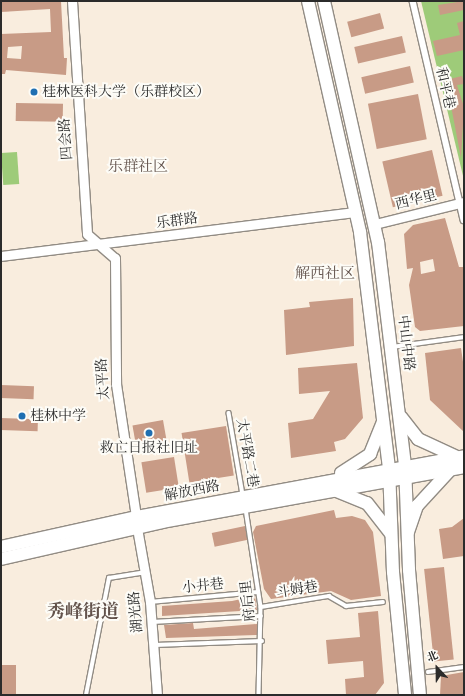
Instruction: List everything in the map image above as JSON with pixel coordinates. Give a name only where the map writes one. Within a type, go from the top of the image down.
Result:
[{"type":"main road","points":[[308,1],[356,212],[384,420],[389,474],[391,534],[405,695]]},
{"type":"main road","name":"中山中路","points":[[324,1],[375,224],[401,417],[406,471],[407,533],[420,695]]},
{"type":"main road","points":[[401,417],[424,443],[461,456]]},
{"type":"main road","points":[[384,420],[370,454],[331,484],[367,503],[391,534]]},
{"type":"main road","points":[[406,471],[461,456]]},
{"type":"main road","points":[[406,471],[464,467]]},
{"type":"main road","points":[[407,533],[418,506],[451,469]]},
{"type":"main road","name":"解放西路","points":[[1,547],[406,471]]},
{"type":"main road","name":"解放西路","points":[[1,559],[136,522]]},
{"type":"street","name":"四会路","points":[[72,1],[87,234],[100,245]]},
{"type":"street","name":"和平巷","points":[[413,1],[462,203],[464,220]]},
{"type":"street","name":"西华里","points":[[375,224],[462,203]]},
{"type":"street","name":"乐群路","points":[[1,256],[100,245],[356,212]]},
{"type":"street","name":"太平路","points":[[100,245],[115,258],[116,384],[136,522]]},
{"type":"street","name":"湖光路","points":[[136,522],[150,602],[157,695]]},
{"type":"lane","points":[[392,347],[464,337]]},
{"type":"lane","name":"太平路二巷","points":[[229,413],[245,501]]},
{"type":"lane","name":"府后里","points":[[245,501],[261,607],[262,641],[258,695]]},
{"type":"lane","points":[[86,695],[109,578],[145,572]]},
{"type":"lane","name":"小井巷","points":[[150,602],[258,592]]},
{"type":"lane","name":"斗姆巷","points":[[261,607],[329,596],[346,606],[383,602]]},
{"type":"lane","points":[[151,622],[261,616]]},
{"type":"lane","points":[[153,645],[262,641]]},
{"type":"lane","points":[[428,672],[464,667]]},
{"type":"green space","points":[[421,1],[464,1],[464,180]]},
{"type":"green space","points":[[17,152],[19,184],[3,185],[1,153]]},
{"type":"building","points":[[1,1],[61,1],[64,58],[67,58],[66,75],[6,70],[5,74],[1,74],[1,34],[51,32],[50,9],[1,12]],"holes":[[[22,46],[21,59],[7,58],[8,47]]]},
{"type":"building","points":[[464,1],[464,10],[440,15],[438,5]]},
{"type":"building","points":[[380,13],[384,28],[351,37],[347,22]]},
{"type":"building","points":[[464,21],[464,50],[437,56],[433,41],[460,35],[457,23]]},
{"type":"building","points":[[402,36],[406,53],[358,64],[354,47]]},
{"type":"building","points":[[410,66],[414,83],[365,94],[361,77]]},
{"type":"building","points":[[462,76],[464,84],[457,85],[464,107],[461,158],[446,80]]},
{"type":"building","points":[[418,94],[427,139],[377,149],[368,104]]},
{"type":"building","points":[[16,103],[63,104],[63,122],[16,121]]},
{"type":"building","points":[[432,150],[443,196],[393,207],[382,161]]},
{"type":"building","points":[[445,218],[459,267],[464,267],[464,326],[420,331],[415,327],[409,285],[413,268],[407,269],[404,234],[413,225]],"holes":[[[433,259],[435,271],[421,274],[420,262]]]},
{"type":"building","points":[[353,298],[354,346],[286,355],[284,310],[310,307],[309,302]]},
{"type":"building","points":[[461,348],[464,369],[464,432],[430,400],[425,353]]},
{"type":"building","points":[[357,363],[363,418],[345,439],[334,442],[336,451],[291,458],[288,423],[313,419],[330,391],[299,394],[298,368]]},
{"type":"building","points":[[1,385],[34,386],[34,399],[1,398]]},
{"type":"building","points":[[1,418],[38,419],[38,431],[1,430]]},
{"type":"building","name":"救亡日报社旧址","points":[[163,420],[167,443],[136,448],[132,425]]},
{"type":"building","points":[[226,426],[234,475],[189,482],[182,433]]},
{"type":"building","points":[[174,457],[179,488],[146,493],[141,462]]},
{"type":"building","points":[[334,510],[336,518],[352,516],[365,520],[373,532],[381,596],[351,600],[331,591],[271,599],[264,589],[253,532],[256,526]]},
{"type":"building","points":[[464,518],[464,556],[443,559],[439,529],[452,527]]},
{"type":"building","points":[[245,526],[248,540],[215,547],[212,533]]},
{"type":"building","points":[[444,567],[454,659],[434,662],[424,569]]},
{"type":"building","points":[[255,596],[257,610],[162,616],[162,606],[232,601]]},
{"type":"building","points":[[378,611],[384,683],[375,695],[346,695],[345,679],[364,677],[363,661],[328,664],[326,640],[360,637],[358,613]]},
{"type":"building","points":[[193,623],[194,629],[257,624],[257,635],[166,638],[164,625]]},
{"type":"building","points":[[1,665],[16,665],[16,695],[1,695]]},
{"type":"building","points":[[464,672],[464,695],[440,695],[441,676]]},
{"type":"place","name":"桂林医科大学（乐群校区）","points":[[34,92]]},
{"type":"place","name":"桂林中学","points":[[22,416]]},
{"type":"place","name":"救亡日报社旧址","points":[[149,433]]},
{"type":"district","name":"乐群社区","points":[[138,167]]},
{"type":"district","name":"解西社区","points":[[325,274]]},
{"type":"district","name":"秀峰街道","points":[[83,611]]}]
